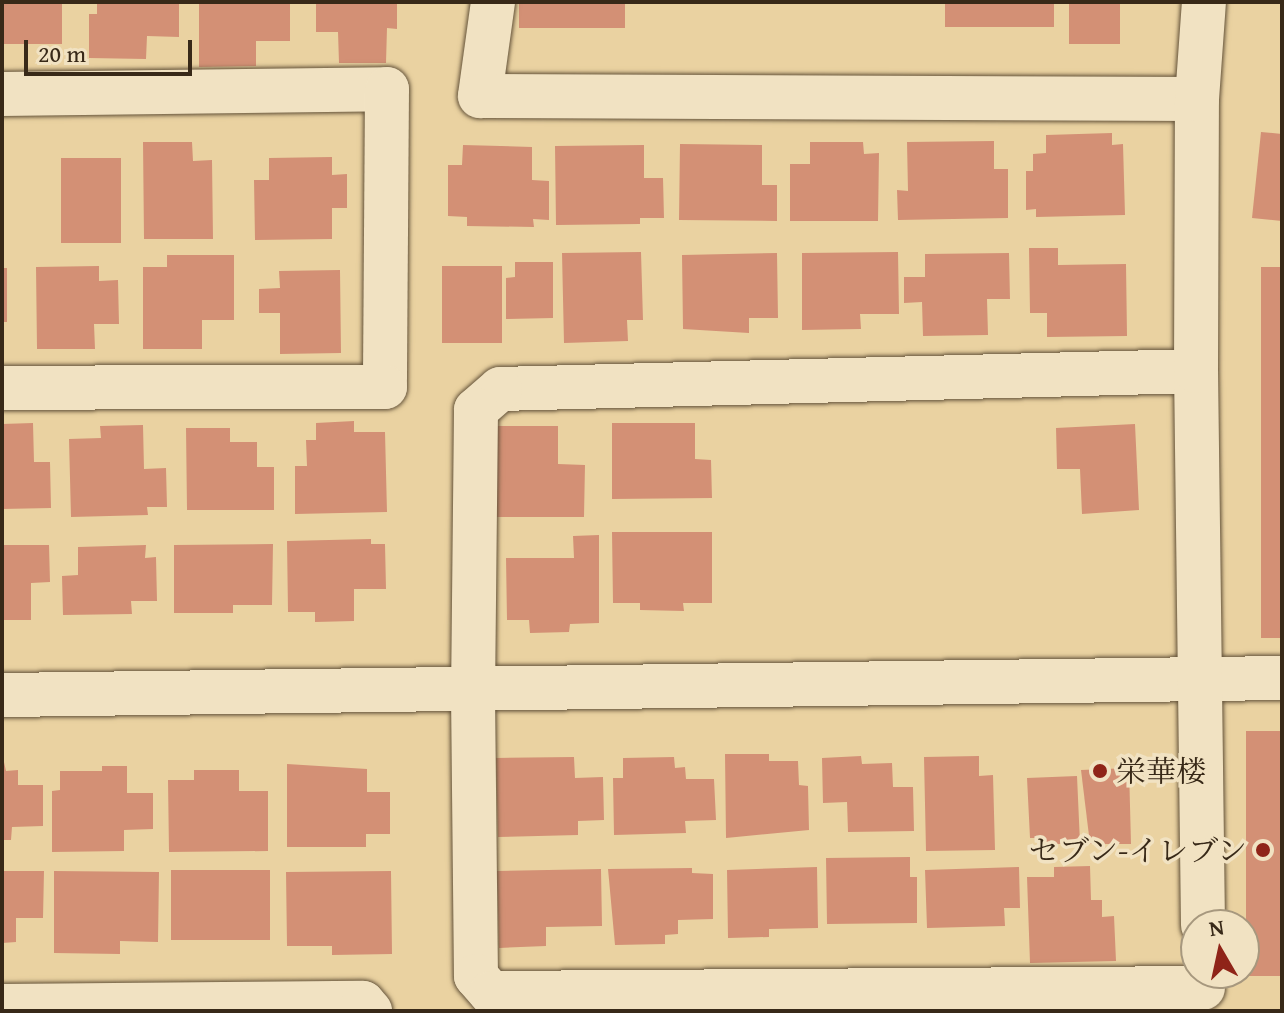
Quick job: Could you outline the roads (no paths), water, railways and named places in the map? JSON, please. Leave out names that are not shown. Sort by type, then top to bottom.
[{"type":"street","points":[[493,2],[480,96],[1197,99]]},
{"type":"street","points":[[1203,909],[1204,678],[1196,371],[1197,99],[1204,2]]},
{"type":"street","points":[[2,94],[387,89],[385,387],[2,388]]},
{"type":"street","points":[[1196,371],[500,389],[476,410],[473,693],[476,976],[491,993],[1203,991]]},
{"type":"street","points":[[2,695],[473,693],[1282,678]]},
{"type":"street","points":[[2,1006],[363,1003],[370,1011]]},
{"type":"place","name":"栄華楼","points":[[1100,771]]},
{"type":"place","name":"セブン-イレブン","points":[[1263,850]]}]
